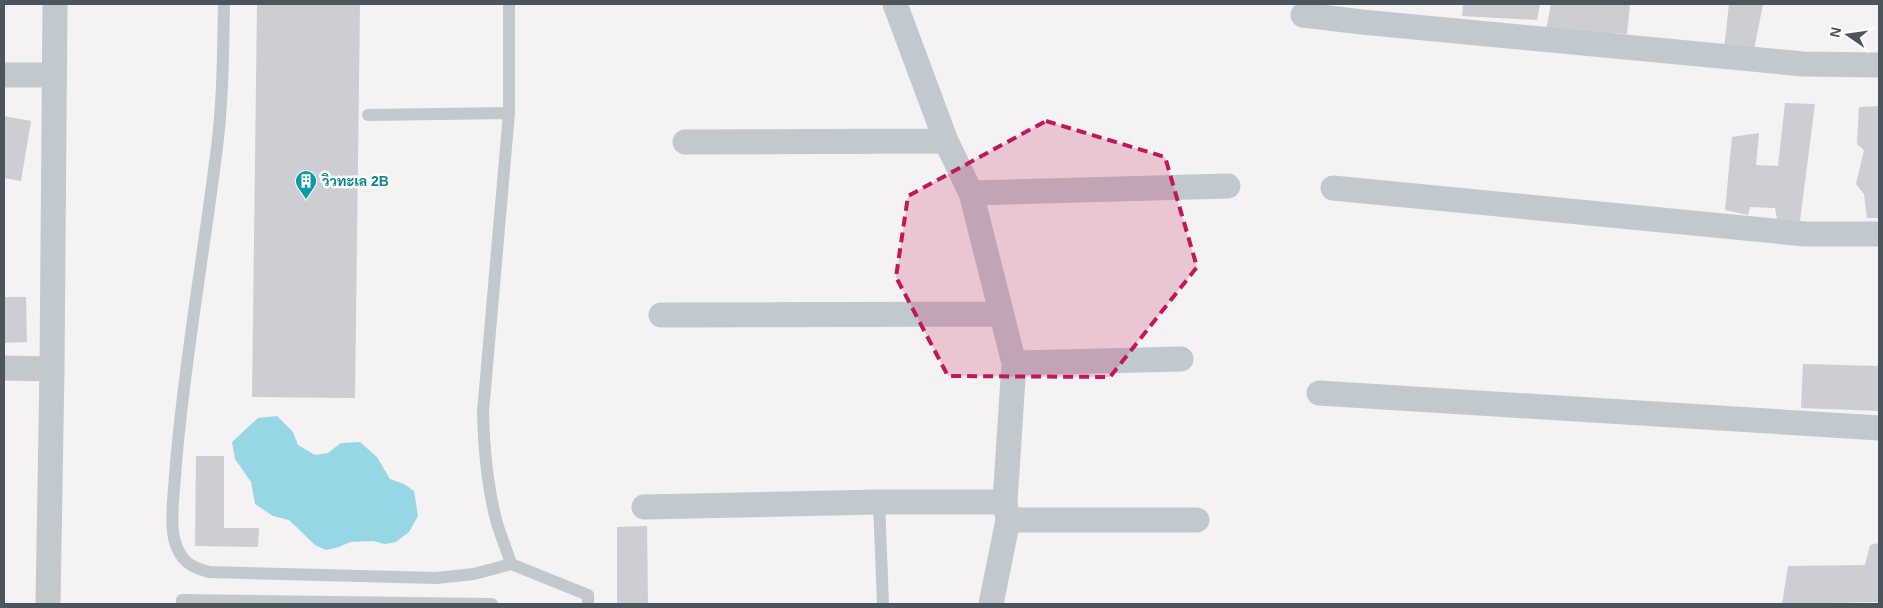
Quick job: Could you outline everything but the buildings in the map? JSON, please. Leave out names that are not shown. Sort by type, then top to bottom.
[{"type":"street","points":[[48,604],[55,4]]},
{"type":"street","points":[[895,4],[946,141],[971,193],[1014,363],[1007,511],[991,604]]},
{"type":"street","points":[[1303,15],[1362,13],[1802,64],[1879,65]]},
{"type":"street","points":[[4,75],[54,75]]},
{"type":"street","points":[[685,142],[946,141]]},
{"type":"street","points":[[971,193],[1228,186]]},
{"type":"street","points":[[1333,188],[1805,234],[1879,234]]},
{"type":"street","points":[[661,315],[1002,314]]},
{"type":"street","points":[[1014,363],[1181,358]]},
{"type":"street","points":[[4,368],[52,368]]},
{"type":"street","points":[[1319,394],[1879,428]]},
{"type":"street","points":[[644,508],[879,502],[1007,511],[1196,520]]},
{"type":"lane","points":[[224,4],[221,106],[181,403],[172,524],[174,541],[186,563],[209,572],[436,578],[474,574],[511,564],[588,595],[588,604]]},
{"type":"lane","points":[[509,4],[509,113],[483,412],[484,448],[489,488],[497,524],[511,564]]},
{"type":"lane","points":[[368,115],[509,113]]},
{"type":"lane","points":[[879,502],[883,604]]},
{"type":"lane","points":[[182,604],[182,600],[492,604]]},
{"type":"highlighted area","points":[[1046,121],[1165,157],[1197,267],[1110,377],[948,376],[896,277],[908,196]]},
{"type":"water","points":[[277,416],[293,432],[298,445],[315,455],[328,453],[341,443],[360,442],[377,457],[390,479],[404,484],[414,491],[418,516],[409,532],[396,542],[385,544],[373,541],[350,542],[326,550],[315,545],[289,520],[273,516],[255,504],[251,482],[235,459],[232,442],[258,418]]},
{"type":"place","name":"วิวทะเล 2B","points":[[306,200]]}]
